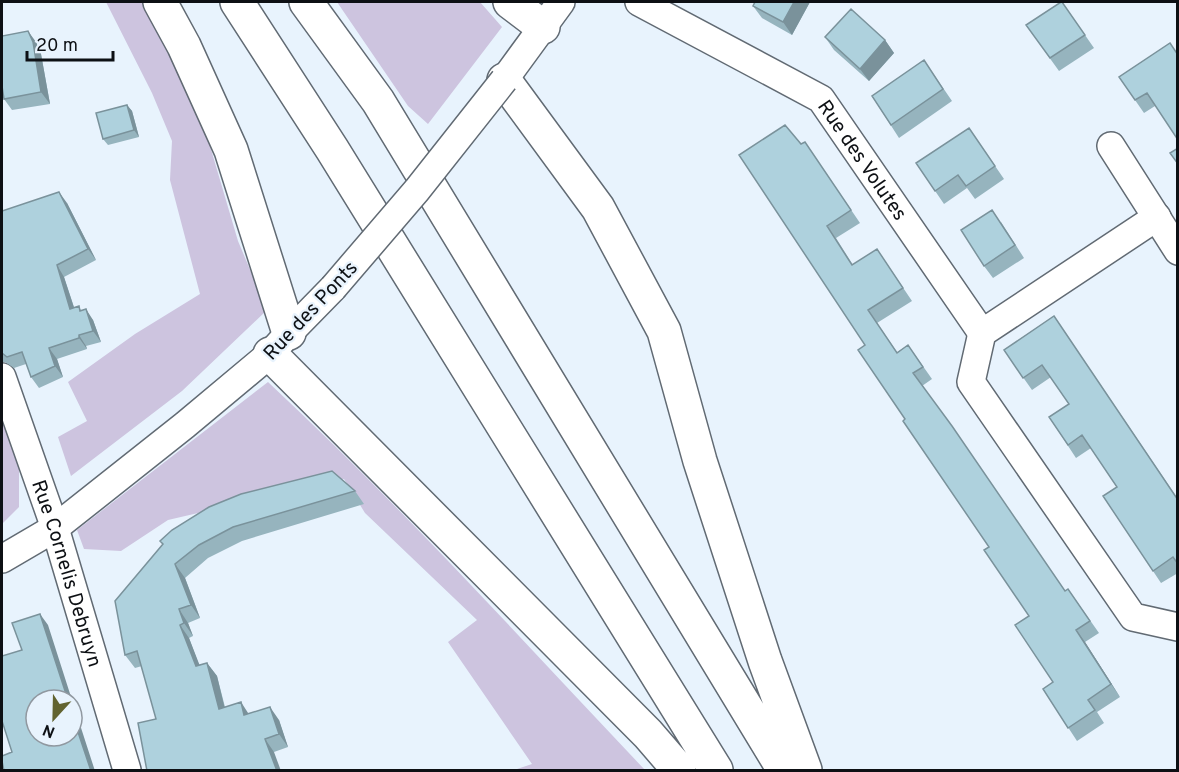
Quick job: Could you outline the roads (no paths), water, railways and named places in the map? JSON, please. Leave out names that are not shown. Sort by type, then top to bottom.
[{"type":"highway","points":[[160,2],[184,46],[231,150],[279,344],[640,726],[679,771]]},
{"type":"highway","points":[[237,2],[332,149],[716,771]]},
{"type":"highway","points":[[306,2],[378,101],[784,771]]},
{"type":"highway","points":[[510,2],[552,14]]},
{"type":"highway","points":[[504,80],[598,208],[664,331],[700,461],[765,660],[805,771]]},
{"type":"street","name":"Rue des Volutes","points":[[639,2],[821,99],[982,333]]},
{"type":"street","name":"Rue des Ponts","points":[[2,559],[55,528],[279,344],[333,288],[417,190],[504,80],[552,14]]},
{"type":"street","points":[[1111,146],[1178,251]]},
{"type":"street","points":[[1157,217],[982,333],[971,382],[1133,617],[1178,627]]},
{"type":"street","name":"Rue Cornelis Debruyn","points":[[2,377],[55,528],[127,771]]}]
